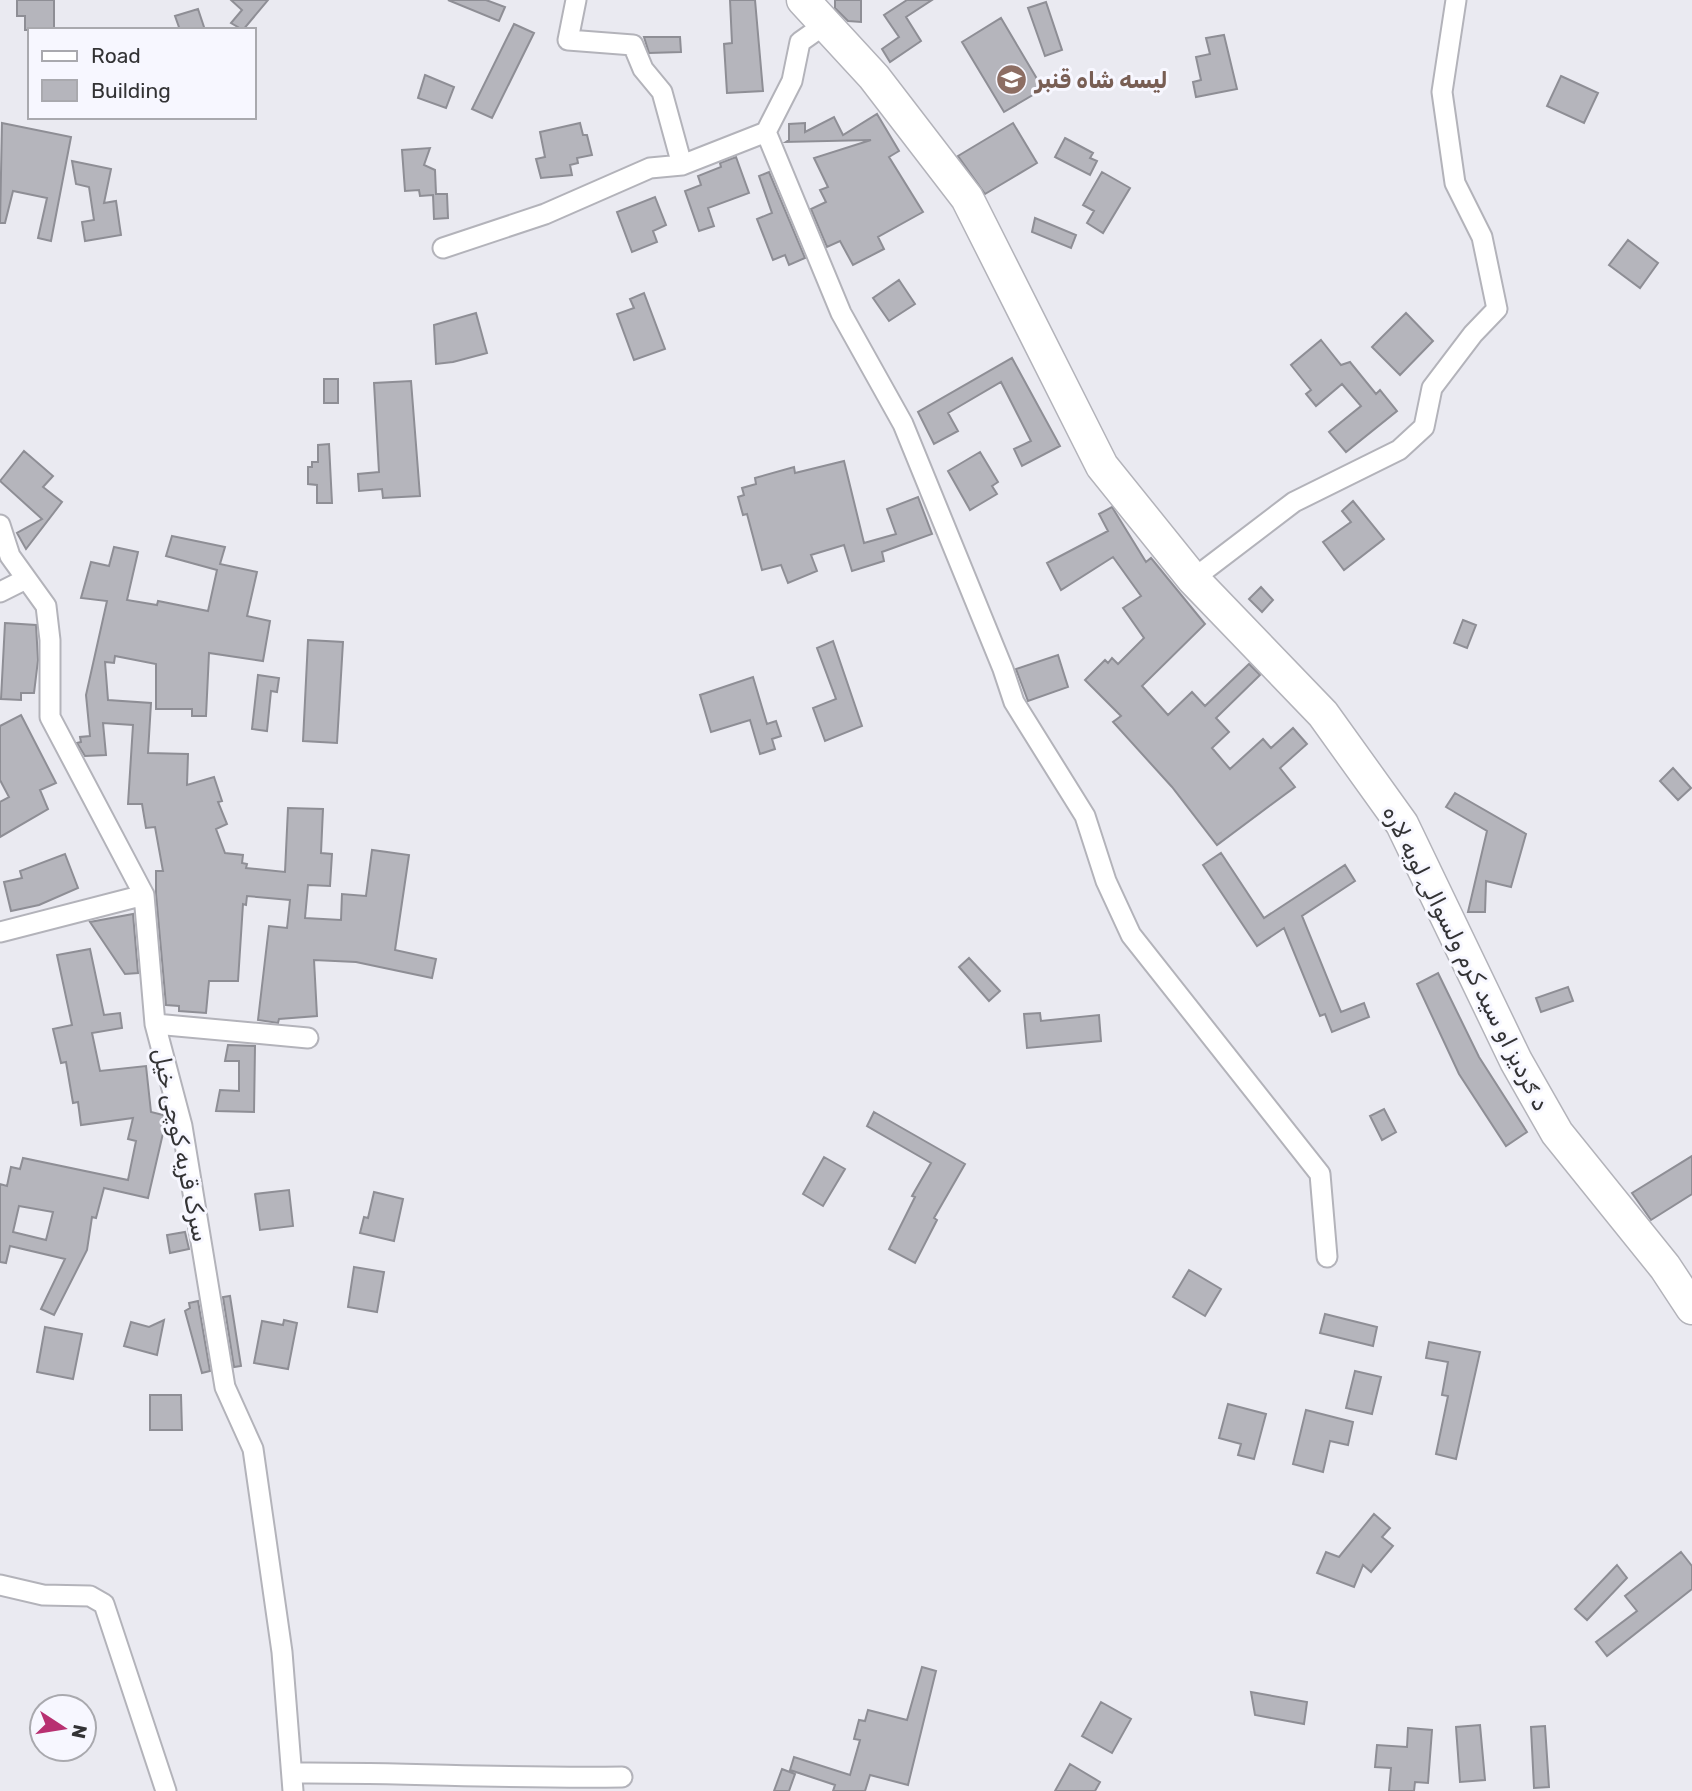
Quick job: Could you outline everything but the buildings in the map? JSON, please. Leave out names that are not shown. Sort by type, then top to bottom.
[{"type":"highway","name":"د ګردیز او سید کرم ولسوالۍ لویه لاره","points":[[803,0],[874,77],[967,198],[1102,466],[1192,579],[1323,714],[1402,824],[1516,1061],[1557,1133],[1665,1267],[1692,1308]]},
{"type":"street","points":[[576,0],[569,40],[633,45],[643,69],[662,92],[682,165]]},
{"type":"street","points":[[1192,579],[1294,502],[1377,462],[1424,427],[1432,388],[1472,334],[1497,309],[1482,237],[1455,183],[1442,92],[1456,0]]},
{"type":"street","points":[[443,248],[545,214],[650,168],[682,165],[766,132],[792,80],[800,42],[824,25]]},
{"type":"street","points":[[766,132],[841,313],[903,424],[1014,702],[1085,816],[1106,881],[1131,935],[1320,1174],[1327,1257]]},
{"type":"street","name":"سرک قریه کوچی خیل","points":[[0,526],[10,556],[46,607],[50,640],[50,717],[144,895],[155,1024],[182,1126],[225,1387],[253,1449],[282,1652],[293,1782]]},
{"type":"street","points":[[0,592],[26,579]]},
{"type":"street","points":[[0,932],[144,895]]},
{"type":"street","points":[[155,1024],[308,1038]]},
{"type":"street","points":[[0,1585],[43,1595],[90,1596],[104,1604],[166,1791]]},
{"type":"street","points":[[293,1782],[404,1772],[526,1779],[622,1777]]},
{"type":"place","name":"لیسه شاه قنبر","points":[[1012,80]]}]
